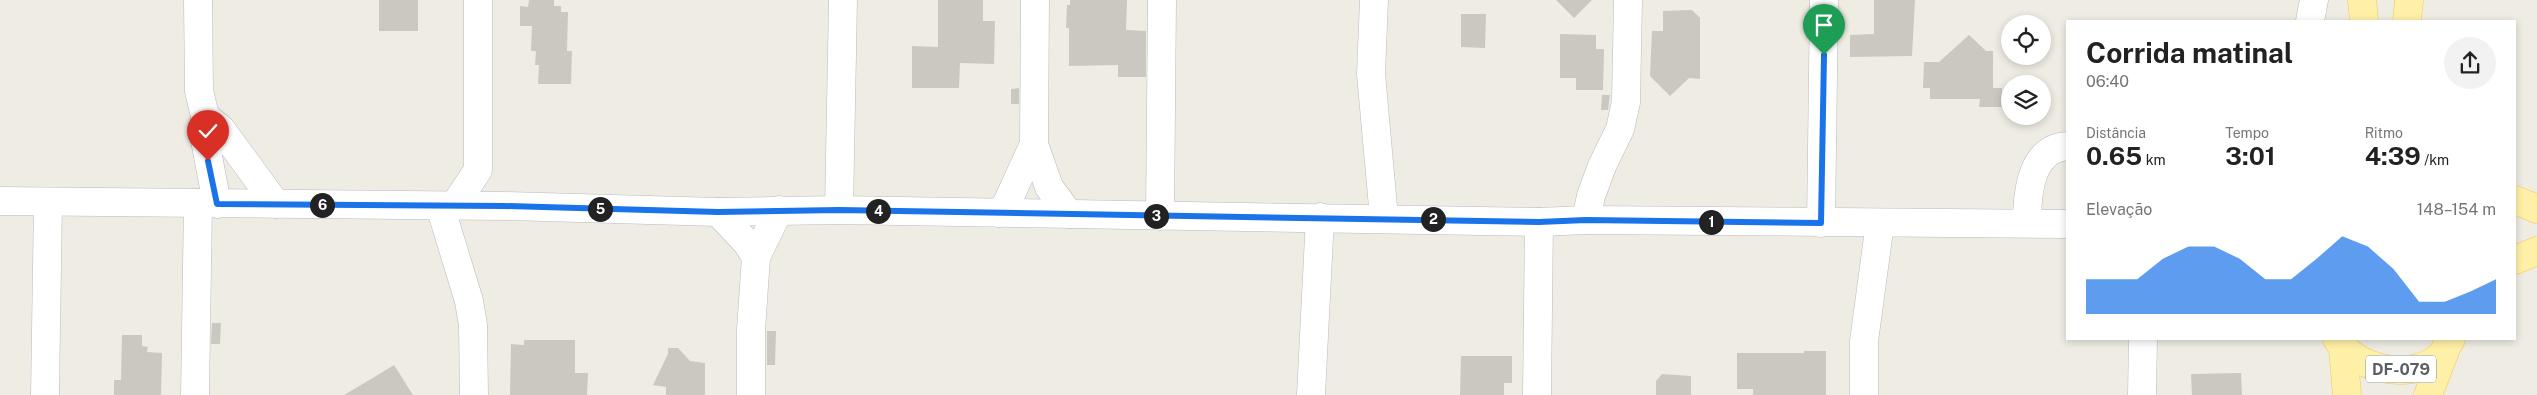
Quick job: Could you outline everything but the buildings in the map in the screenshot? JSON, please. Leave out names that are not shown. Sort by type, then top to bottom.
[{"type":"main road","points":[[2345,20],[2347,0]]},
{"type":"main road","points":[[2362,0],[2364,20]]},
{"type":"main road","points":[[2408,20],[2409,0]]},
{"type":"main road","points":[[2424,0],[2426,20]]},
{"type":"main road","points":[[2516,200],[2537,209]]},
{"type":"main road","points":[[2516,260],[2537,251]]},
{"type":"main road","name":"DF-079","points":[[2340,344],[2361,362],[2388,369],[2413,368],[2436,360],[2448,345]]},
{"type":"main road","name":"DF-079","points":[[2340,344],[2347,395]]},
{"type":"main road","name":"DF-079","points":[[2428,395],[2448,345]]},
{"type":"street","points":[[195,395],[208,204],[205,116],[199,91],[198,0]]},
{"type":"street","points":[[478,0],[478,170],[504,206]]},
{"type":"street","points":[[839,210],[843,0]]},
{"type":"street","points":[[1035,0],[1034,144],[1049,187],[1069,214]]},
{"type":"street","points":[[1160,216],[1162,0]]},
{"type":"street","points":[[1374,0],[1371,74],[1384,218]]},
{"type":"street","points":[[1586,220],[1591,196],[1602,166],[1620,129],[1626,102],[1628,0]]},
{"type":"street","points":[[1821,223],[1824,0]]},
{"type":"street","points":[[2310,20],[2314,0]]},
{"type":"street","points":[[205,116],[221,129],[276,204]]},
{"type":"street","points":[[1000,213],[1011,196],[1034,144]]},
{"type":"street","points":[[2026,222],[2027,202],[2034,171],[2048,152],[2066,147]]},
{"type":"street","points":[[447,206],[478,170]]},
{"type":"street","points":[[0,201],[504,206],[718,212],[839,210],[1539,222],[1586,220],[1821,223],[2026,222],[2066,224]]},
{"type":"street","points":[[45,395],[48,202]]},
{"type":"street","points":[[447,206],[470,302],[473,325],[474,395]]},
{"type":"street","points":[[751,395],[751,330],[756,257],[779,210]]},
{"type":"street","points":[[718,212],[747,243],[756,257]]},
{"type":"street","points":[[1311,395],[1320,217]]},
{"type":"street","points":[[1537,395],[1539,222]]},
{"type":"street","points":[[1864,395],[1864,342],[1880,223]]},
{"type":"street","points":[[2142,395],[2143,340]]},
{"type":"route","points":[[208,161],[217,204],[504,206],[718,212],[839,210],[1539,222],[1586,220],[1821,223],[1824,55]]}]
